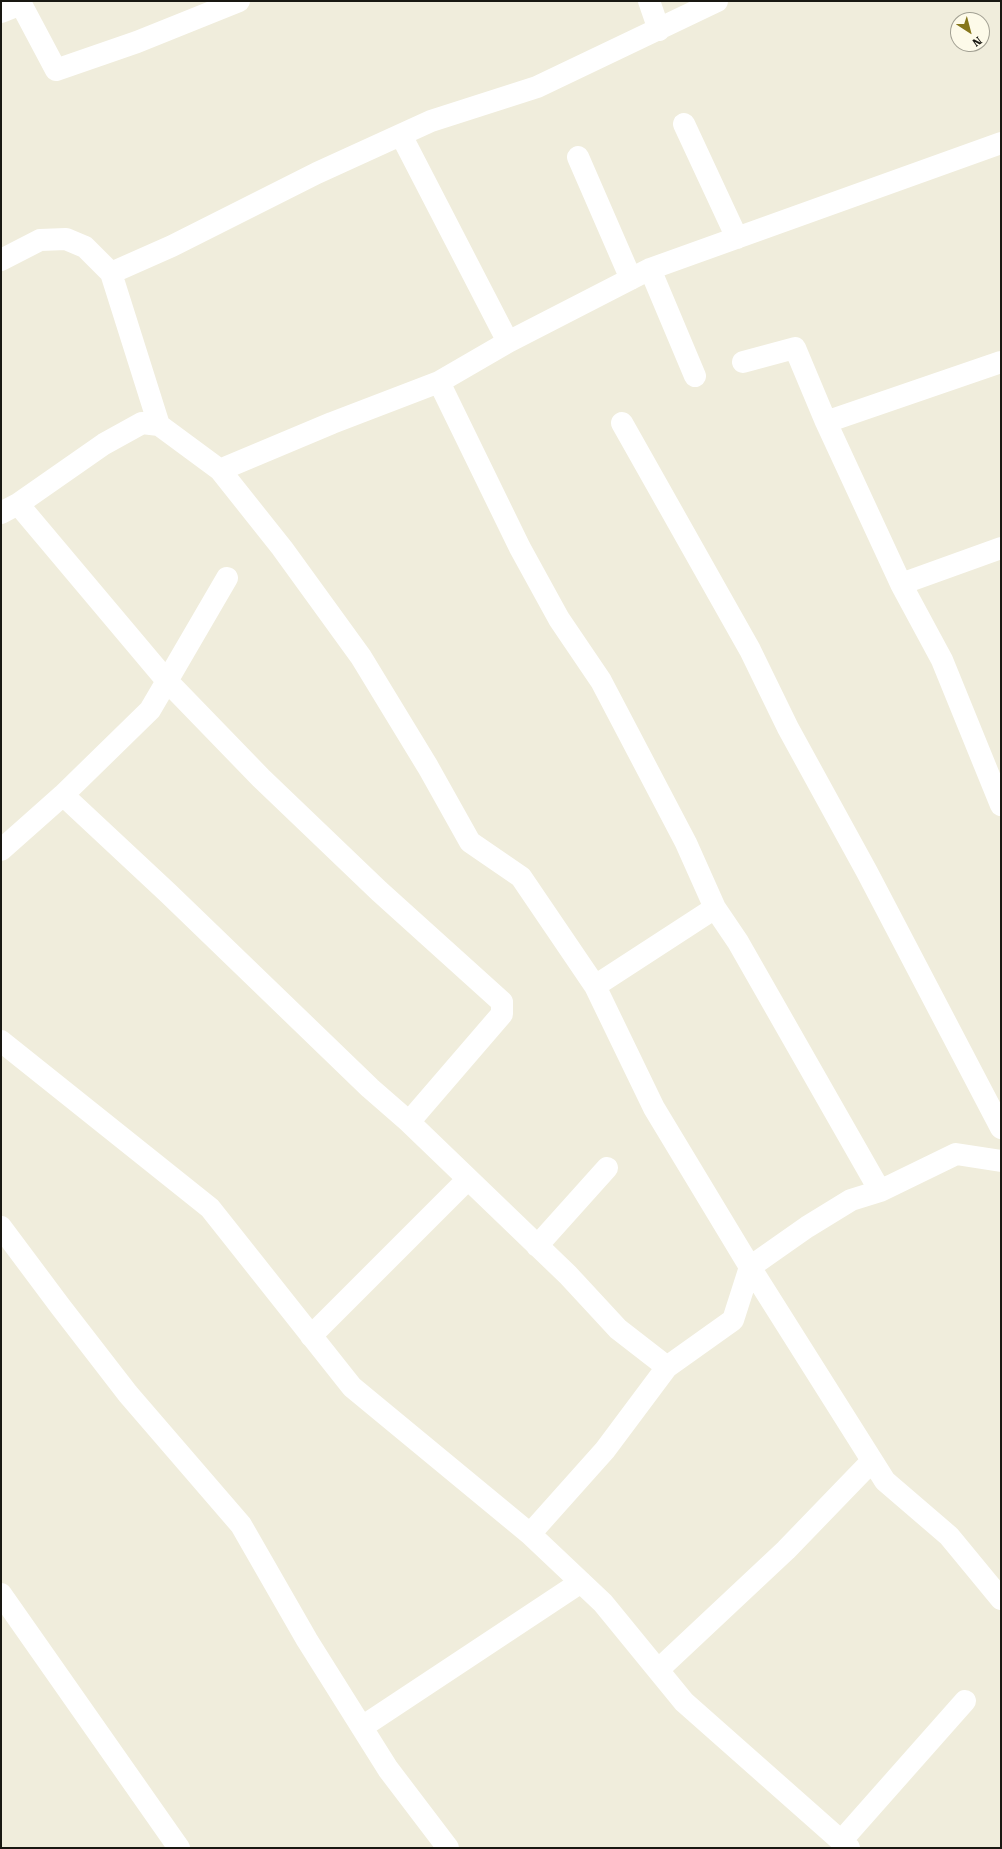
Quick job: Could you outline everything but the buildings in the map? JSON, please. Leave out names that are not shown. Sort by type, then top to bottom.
[{"type":"street","points":[[1,12],[22,2],[56,70],[137,42],[239,1]]},
{"type":"street","points":[[649,1],[659,30]]},
{"type":"street","points":[[111,273],[172,246],[317,173],[431,121],[537,87],[659,30],[716,1]]},
{"type":"street","points":[[684,124],[737,238]]},
{"type":"street","points":[[401,135],[508,342]]},
{"type":"street","points":[[220,470],[332,423],[439,382],[508,342],[650,269],[1001,144]]},
{"type":"street","points":[[578,157],[631,279]]},
{"type":"street","points":[[1,260],[40,240],[66,239],[84,247],[111,273],[159,425]]},
{"type":"street","points":[[650,269],[695,376]]},
{"type":"street","points":[[743,362],[795,348],[826,422],[901,584],[942,660],[1001,805]]},
{"type":"street","points":[[826,422],[1001,362]]},
{"type":"street","points":[[439,382],[520,548],[559,619],[600,681],[618,714],[686,843],[715,908],[738,942],[880,1191]]},
{"type":"street","points":[[409,1122],[502,1014],[502,1002],[379,891],[266,784],[166,681],[9,508],[104,444],[142,423],[159,425],[220,470],[282,548],[361,657],[428,767],[470,842],[521,877],[594,986],[654,1108],[750,1267],[885,1481],[949,1536],[1001,1599]]},
{"type":"street","points":[[622,423],[750,650],[788,728],[867,872],[1001,1128]]},
{"type":"street","points":[[901,584],[1001,548]]},
{"type":"street","points":[[1,850],[63,795],[150,710],[228,578]]},
{"type":"street","points":[[63,795],[168,893],[370,1088],[409,1122],[568,1276],[618,1330],[667,1367]]},
{"type":"street","points":[[594,986],[715,908]]},
{"type":"street","points":[[1,1041],[210,1208],[352,1387],[530,1534],[582,1582],[603,1603],[684,1702],[846,1844],[966,1701]]},
{"type":"street","points":[[530,1534],[605,1450],[667,1367],[733,1320],[750,1267],[807,1227],[851,1200],[880,1191],[956,1154],[1001,1161]]},
{"type":"street","points":[[537,1246],[607,1168]]},
{"type":"street","points":[[311,1336],[468,1179]]},
{"type":"street","points":[[1,1226],[128,1394],[241,1526],[307,1640],[388,1770],[448,1848]]},
{"type":"street","points":[[658,1670],[786,1550],[872,1461]]},
{"type":"street","points":[[362,1727],[582,1582]]},
{"type":"street","points":[[1,1594],[170,1845]]}]
